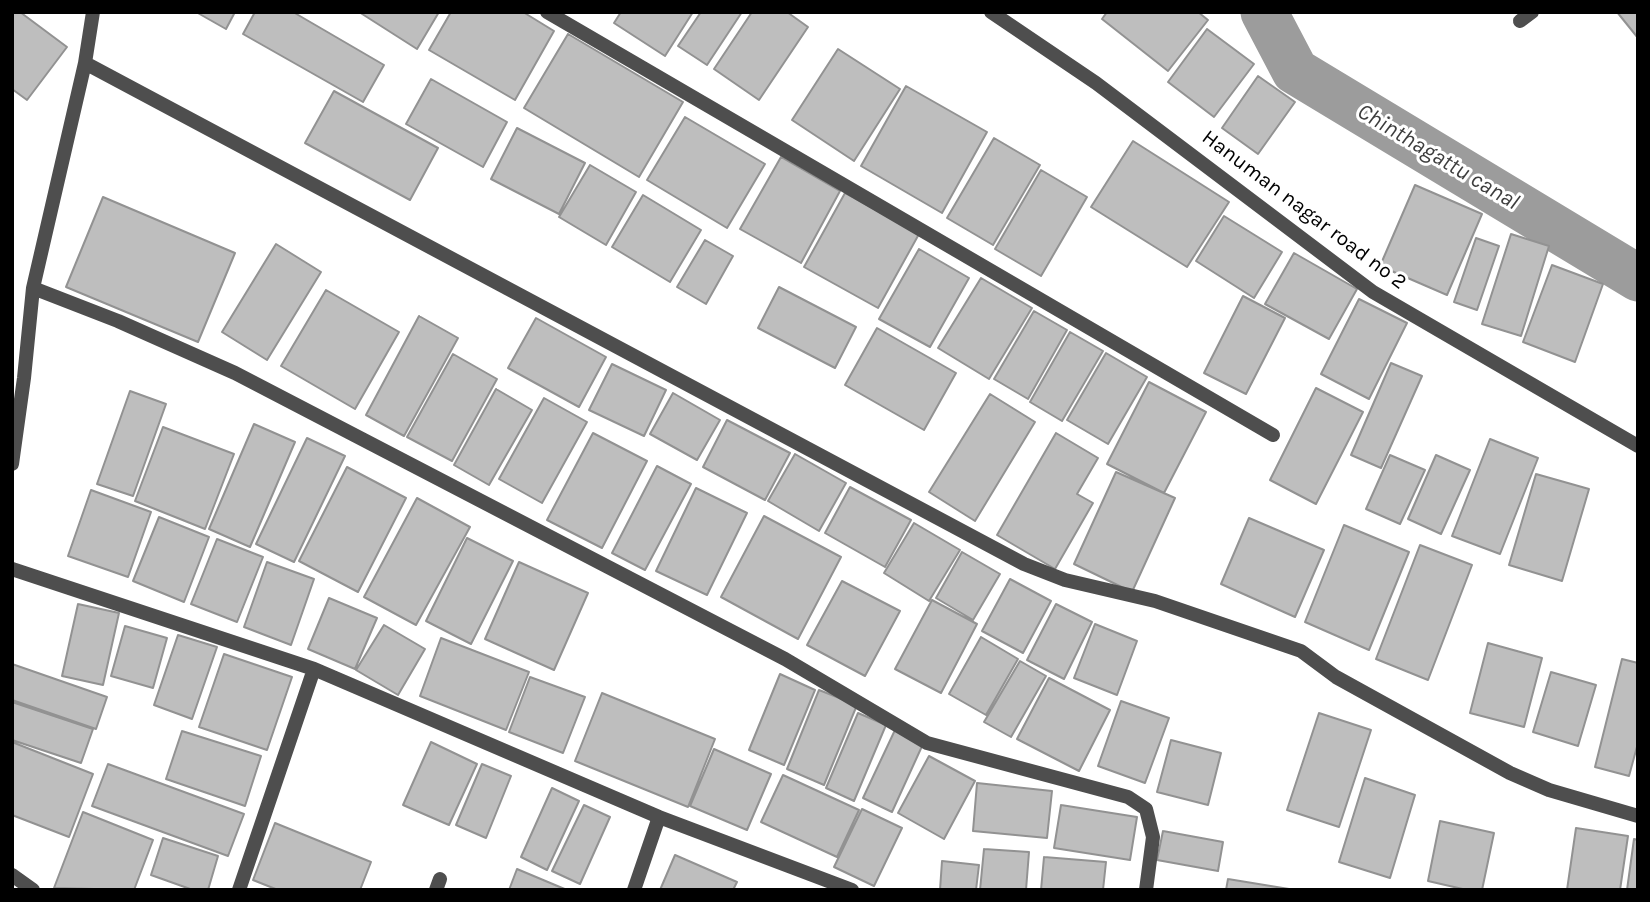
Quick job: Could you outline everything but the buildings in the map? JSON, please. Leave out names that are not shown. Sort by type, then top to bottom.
[{"type":"street","points":[[12,464],[18,376],[33,288],[85,64],[93,12]]},
{"type":"street","points":[[547,12],[1273,435]]},
{"type":"street","name":"Hanuman nagar road no 2","points":[[992,12],[1096,83],[1373,292],[1638,446]]},
{"type":"street","points":[[85,64],[1024,564],[1065,580],[1155,601],[1301,651],[1336,677],[1510,773],[1549,790],[1638,816]]},
{"type":"street","points":[[33,288],[118,321],[234,373],[785,659],[927,743],[1128,797],[1146,809],[1153,837],[1146,890]]},
{"type":"street","points":[[12,569],[314,669],[659,817],[852,890]]},
{"type":"street","points":[[239,890],[314,669]]},
{"type":"street","points":[[634,890],[659,817]]},
{"type":"street","points":[[12,875],[33,890]]},
{"type":"waterway","name":"Chinthagattu canal","points":[[1264,12],[1295,71],[1638,278]]}]
